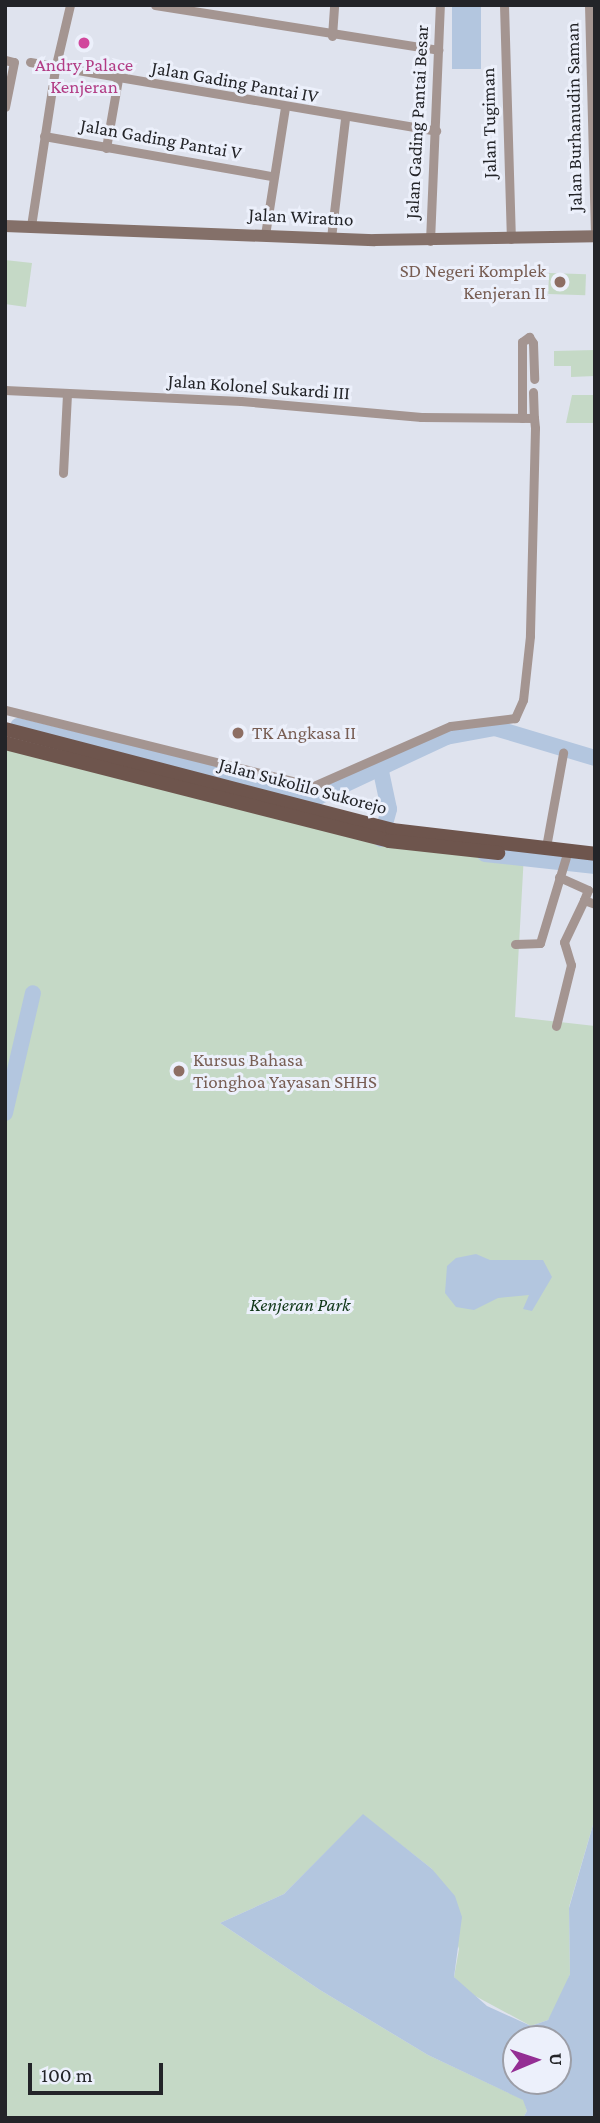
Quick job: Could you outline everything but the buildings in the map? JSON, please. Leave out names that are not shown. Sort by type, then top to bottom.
[{"type":"main road","name":"Jalan Wiratno","points":[[5,226],[430,241],[595,236]]},
{"type":"main road","name":"Jalan Sukolilo Sukorejo","points":[[7,736],[390,835],[565,861],[590,858]]},
{"type":"main road","name":"Jalan Sukolilo Sukorejo","points":[[390,835],[546,847],[590,858]]},
{"type":"street","points":[[32,226],[55,69],[70,5]]},
{"type":"street","points":[[157,5],[332,36],[438,50]]},
{"type":"street","points":[[332,36],[334,5]]},
{"type":"street","name":"Jalan Gading Pantai Besar","points":[[430,241],[440,5]]},
{"type":"street","name":"Jalan Tugiman","points":[[504,5],[511,239]]},
{"type":"street","name":"Jalan Burhanudin Saman","points":[[590,5],[595,229]]},
{"type":"street","points":[[5,60],[14,62],[5,107]]},
{"type":"street","name":"Jalan Gading Pantai IV","points":[[30,62],[55,69],[436,131]]},
{"type":"street","points":[[106,148],[118,79]]},
{"type":"street","points":[[265,235],[272,176],[285,107]]},
{"type":"street","points":[[331,238],[345,118]]},
{"type":"street","name":"Jalan Gading Pantai V","points":[[44,136],[272,176]]},
{"type":"street","points":[[522,418],[522,342],[529,337],[533,343],[534,379]]},
{"type":"street","name":"Jalan Kolonel Sukardi III","points":[[5,390],[241,401],[421,417],[534,418]]},
{"type":"street","points":[[5,710],[313,786],[326,784],[450,726],[518,715],[530,636],[534,392]]},
{"type":"street","points":[[64,473],[67,393]]},
{"type":"street","points":[[546,847],[563,753]]},
{"type":"street","points":[[515,944],[540,943],[565,861]]},
{"type":"street","points":[[556,1026],[571,965],[564,942],[587,890],[559,877]]},
{"type":"street","points":[[584,900],[595,904]]},
{"type":"green space","points":[[5,260],[32,263],[26,307],[5,304]]},
{"type":"green space","points":[[549,273],[586,274],[585,295],[548,294]]},
{"type":"green space","points":[[595,350],[595,376],[571,377],[571,366],[554,366],[554,351]]},
{"type":"green space","points":[[572,395],[594,395],[594,423],[566,423]]},
{"type":"green space","name":"Kenjeran Park","points":[[5,737],[440,848],[524,854],[515,1017],[595,1026],[595,1818],[569,1907],[570,1974],[560,2000],[548,2020],[534,2025],[529,2025],[466,1991],[454,1977],[459,1949],[432,1869],[363,1815],[284,1894],[220,1923],[320,1990],[428,2055],[502,2090],[502,2095],[513,2095],[524,2100],[527,2111],[523,2118],[5,2118]]},
{"type":"water","points":[[452,5],[481,5],[481,69],[452,69]]},
{"type":"water","points":[[476,1254],[490,1260],[543,1260],[552,1277],[532,1311],[523,1309],[529,1295],[498,1298],[474,1310],[456,1307],[445,1293],[447,1266],[456,1258]]},
{"type":"water","points":[[363,1814],[432,1869],[455,1896],[462,1917],[454,1977],[487,2006],[529,2025],[502,2025],[502,2090],[428,2055],[320,1990],[220,1923],[284,1894]]},
{"type":"water","points":[[595,1818],[595,2118],[523,2118],[527,2111],[523,2100],[512,2095],[572,2095],[572,2025],[534,2025],[548,2020],[570,1974],[569,1908]]},
{"type":"waterway","points":[[18,726],[316,798],[446,737],[495,728],[595,758]]},
{"type":"waterway","points":[[381,770],[389,809],[381,839]]},
{"type":"waterway","points":[[485,854],[595,866]]},
{"type":"waterway","points":[[5,1113],[33,993]]},
{"type":"place","name":"Andry Palace Kenjeran","points":[[84,43]]},
{"type":"place","name":"SD Negeri Komplek Kenjeran II","points":[[560,282]]},
{"type":"place","name":"TK Angkasa II","points":[[238,733]]},
{"type":"place","name":"Kursus Bahasa Tionghoa Yayasan SHHS","points":[[179,1071]]}]
